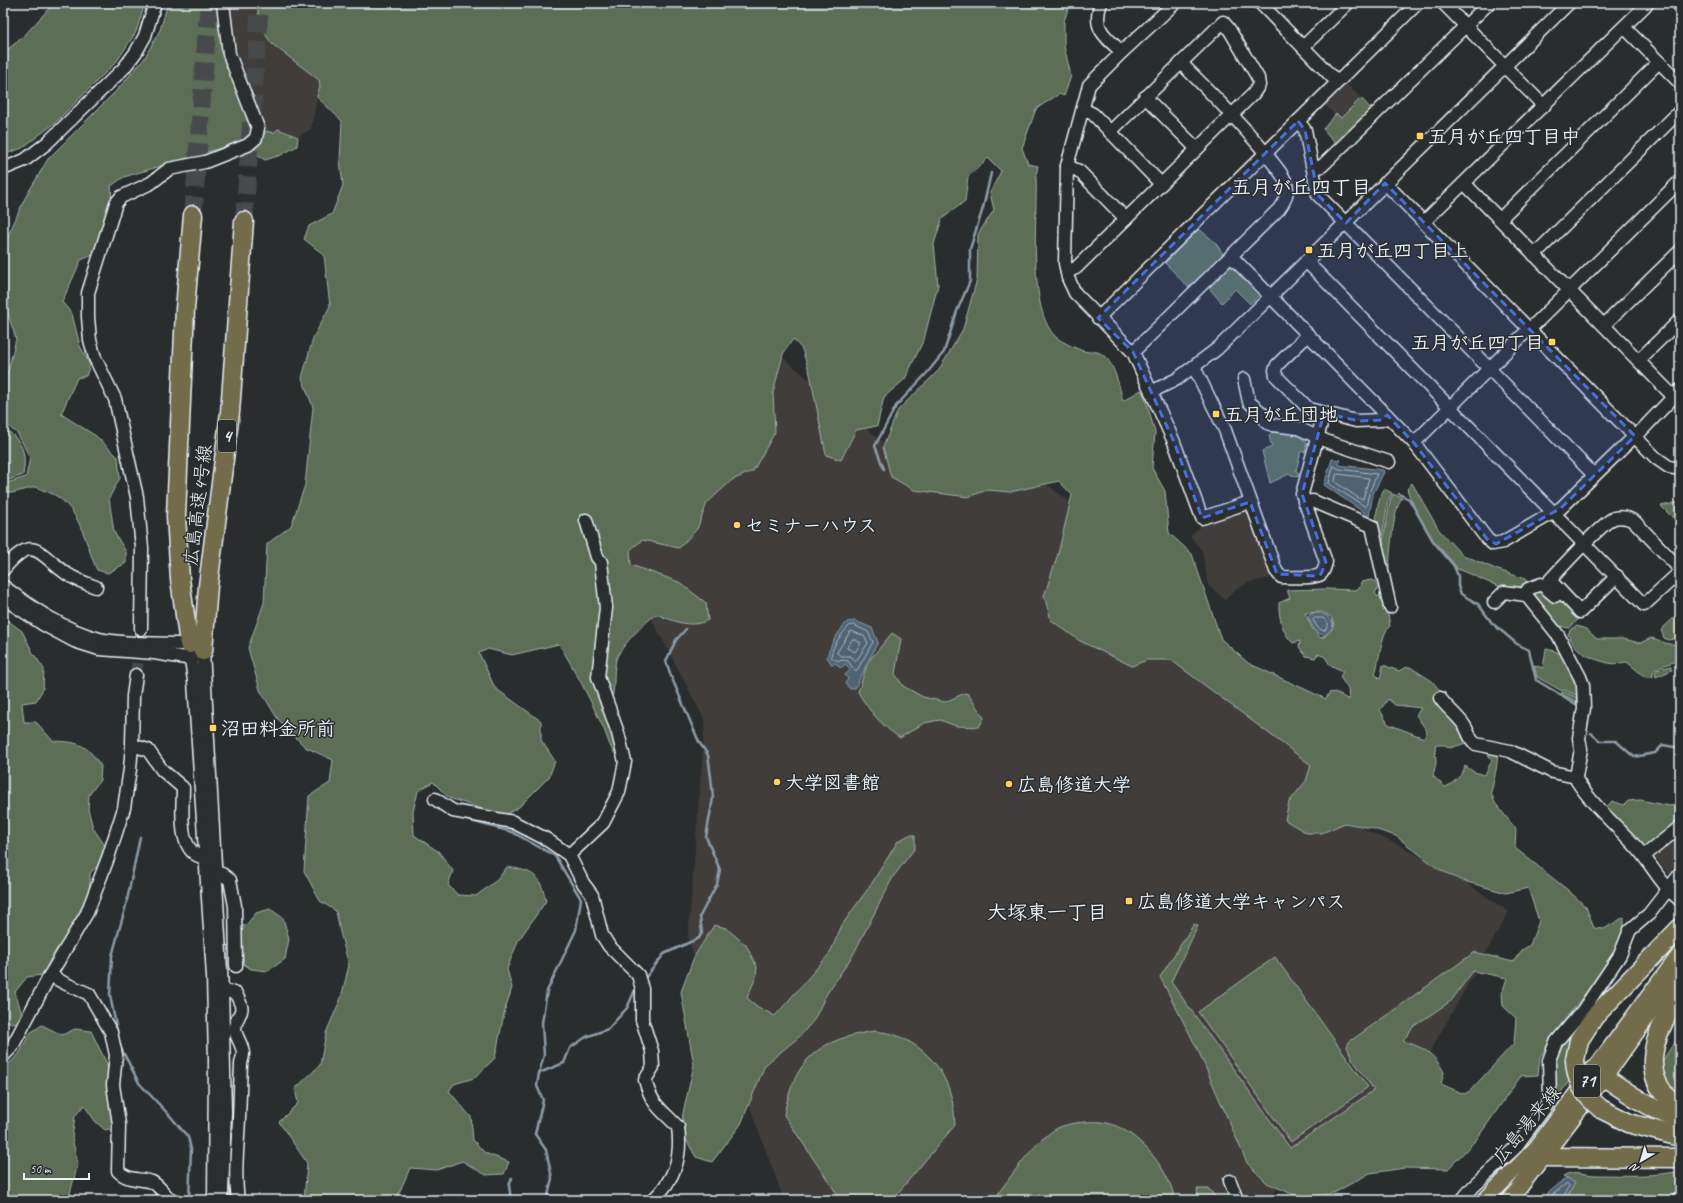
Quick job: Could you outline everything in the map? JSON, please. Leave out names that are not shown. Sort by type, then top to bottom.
[{"type":"highway","name":"広島高速4号線","points":[[193,215],[185,308],[176,516],[178,558],[194,651]]},
{"type":"highway","name":"広島高速4号線","points":[[194,651],[208,586],[230,412],[244,221]]},
{"type":"highway","points":[[1680,928],[1594,1017],[1579,1040],[1575,1060],[1577,1075],[1582,1089],[1601,1109],[1629,1122],[1680,1137]]},
{"type":"highway","points":[[1680,992],[1656,1038],[1652,1062],[1656,1080],[1660,1088],[1670,1100],[1680,1107]]},
{"type":"highway","points":[[1599,1073],[1646,1104],[1680,1120]]},
{"type":"highway","points":[[1544,1157],[1680,1158]]},
{"type":"main road","name":"広島湯来線","points":[[1510,1200],[1544,1157],[1680,954]]},
{"type":"main road","name":"広島湯来線","points":[[1485,1200],[1536,1148],[1599,1073],[1680,972]]},
{"type":"street","points":[[3,169],[25,160],[47,144],[124,68],[136,52],[145,36],[155,3]]},
{"type":"street","points":[[141,629],[142,548],[137,497],[115,399],[95,358],[90,340],[88,293],[116,203],[121,197],[151,184],[169,169],[205,162],[248,145],[256,138],[258,128],[229,54],[223,3]]},
{"type":"street","points":[[1101,3],[1098,16],[1099,28],[1105,37],[1122,52]]},
{"type":"street","points":[[1175,3],[1089,85],[1067,166],[1066,272],[1074,293],[1133,352],[1174,442],[1202,518],[1250,502]]},
{"type":"street","points":[[1303,47],[1348,3]]},
{"type":"street","points":[[1098,318],[1418,3]]},
{"type":"street","points":[[1443,3],[1500,61]]},
{"type":"street","points":[[1313,169],[1322,166],[1489,3]]},
{"type":"street","points":[[1151,392],[1194,367],[1217,348],[1569,3]]},
{"type":"street","points":[[1428,218],[1648,3]]},
{"type":"street","points":[[1677,3],[1680,6]]},
{"type":"street","points":[[1268,6],[1303,47],[1337,82]]},
{"type":"street","points":[[1066,272],[1076,268],[1255,92],[1259,80],[1252,66],[1223,22],[1110,132]]},
{"type":"street","points":[[1624,27],[1680,83]]},
{"type":"street","points":[[1500,219],[1659,62]]},
{"type":"street","points":[[1133,352],[1279,209],[1285,200],[1287,191],[1286,183],[1265,154],[1232,114],[1181,63]]},
{"type":"street","points":[[1509,71],[1544,106]]},
{"type":"street","points":[[1146,98],[1197,149]]},
{"type":"street","points":[[1083,109],[1093,114],[1161,184]]},
{"type":"street","points":[[1534,255],[1680,111]]},
{"type":"street","points":[[1298,121],[1305,130],[1318,195],[1594,475]]},
{"type":"street","points":[[1067,166],[1079,171],[1126,219]]},
{"type":"street","points":[[1414,442],[1680,181]]},
{"type":"street","points":[[1386,183],[1527,332],[1637,434],[1664,465],[1671,468],[1680,469]]},
{"type":"street","points":[[1231,256],[1414,442],[1487,539],[1494,544],[1503,542],[1561,508],[1677,393],[1639,360],[1464,183]]},
{"type":"street","points":[[1604,325],[1680,251]]},
{"type":"street","points":[[1306,261],[1646,605],[1680,572]]},
{"type":"street","points":[[1639,360],[1680,320]]},
{"type":"street","points":[[1308,335],[1277,365],[1275,374],[1307,408],[1359,421],[1382,420],[1387,415]]},
{"type":"street","points":[[1194,367],[1225,430],[1276,571],[1281,577],[1316,576],[1321,574],[1325,568],[1326,562],[1302,494],[1324,412]]},
{"type":"street","points":[[1244,379],[1249,402],[1262,413],[1267,423],[1272,426],[1298,428],[1317,437],[1389,462]]},
{"type":"street","points":[[1304,502],[1313,501],[1372,526],[1390,607]]},
{"type":"street","points":[[1617,576],[1580,612],[1550,580],[1610,520],[1620,517],[1628,518],[1638,525],[1680,569]]},
{"type":"street","points":[[569,855],[603,823],[619,792],[625,762],[618,733],[598,677],[606,608],[601,562],[597,557],[586,520]]},
{"type":"street","points":[[3,570],[14,557],[26,549],[37,550],[44,554],[66,573],[79,581],[96,587]]},
{"type":"street","points":[[1526,595],[1528,589],[1541,584],[1555,596],[1560,591]]},
{"type":"street","points":[[3,586],[48,617],[77,632],[100,639],[194,651]]},
{"type":"street","points":[[1494,602],[1504,592],[1526,595],[1558,635],[1583,685],[1584,708],[1576,777],[1585,792],[1644,856],[1674,895]]},
{"type":"street","points":[[3,598],[44,625],[74,641],[98,649],[154,653],[194,651]]},
{"type":"street","points":[[194,651],[213,976],[215,1053],[214,1200]]},
{"type":"street","points":[[194,651],[217,874],[225,1112],[222,1200]]},
{"type":"street","points":[[3,1056],[8,1043],[87,913],[108,858],[124,808],[132,745],[133,696],[136,675]]},
{"type":"street","points":[[1440,698],[1465,725],[1472,741],[1476,744],[1510,751],[1552,772],[1576,777]]},
{"type":"street","points":[[132,745],[148,750],[162,770],[183,788],[184,837],[189,850],[198,856],[205,858]]},
{"type":"street","points":[[435,800],[453,811],[512,822],[546,839],[569,855],[583,884],[592,895],[602,935],[609,946],[638,975],[642,989],[642,1020],[653,1059],[653,1067],[645,1080],[649,1094],[660,1111],[678,1127],[680,1146],[672,1178],[653,1200]]},
{"type":"street","points":[[1644,856],[1680,827]]},
{"type":"street","points":[[217,874],[222,874],[230,880],[235,906],[236,966]]},
{"type":"street","points":[[1462,1200],[1473,1187],[1515,1148],[1546,1108],[1550,1098],[1548,1060],[1556,1042],[1583,1010],[1620,955],[1630,930],[1674,895],[1680,874]]},
{"type":"street","points":[[50,975],[64,984],[89,994],[111,1032],[116,1055],[114,1085],[119,1124],[118,1171],[126,1178],[152,1182],[158,1186],[171,1200]]},
{"type":"street","points":[[222,989],[236,994],[241,1004],[242,1012],[235,1028],[243,1051],[235,1165],[238,1200]]},
{"type":"street","points":[[1230,1181],[1237,1200]]},
{"type":"highlighted area","points":[[1298,121],[1305,130],[1318,195],[1346,223],[1385,183],[1635,436],[1561,508],[1496,544],[1487,539],[1414,443],[1387,415],[1382,420],[1359,421],[1324,413],[1302,494],[1326,562],[1321,574],[1316,576],[1277,574],[1250,502],[1202,518],[1174,442],[1133,352],[1098,318]]},
{"type":"shaded area","points":[[227,3],[257,3],[260,27],[272,44],[319,80],[320,85],[311,129],[298,137],[278,129],[274,133],[266,131],[232,38]]},
{"type":"shaded area","points":[[1343,81],[1361,98],[1341,118],[1337,114],[1335,115],[1322,102]]},
{"type":"shaded area","name":"広島修道大学","points":[[775,351],[926,478],[1029,471],[1082,511],[1155,642],[1318,760],[1317,808],[1403,847],[1468,884],[1509,912],[1407,1092],[1295,1175],[1264,1200],[784,1200],[688,939],[705,721],[617,552]]},
{"type":"shaded area","points":[[1244,509],[1250,511],[1270,578],[1250,582],[1236,589],[1225,600],[1208,585],[1202,551],[1190,536],[1201,526]]},
{"type":"shaded area","points":[[1680,831],[1680,866],[1668,874],[1652,853]]},
{"type":"green space","points":[[54,3],[145,3],[136,32],[117,61],[55,123],[22,148],[3,155],[3,53],[23,37]]},
{"type":"green space","points":[[168,3],[216,3],[224,58],[243,103],[249,127],[244,141],[124,177],[111,186],[111,204],[100,239],[93,255],[81,260],[62,302],[72,314],[80,346],[90,365],[86,376],[77,378],[61,414],[96,436],[118,457],[120,478],[109,498],[114,532],[126,552],[126,563],[108,573],[97,570],[78,521],[73,512],[58,497],[35,487],[12,493],[3,492],[3,484],[26,477],[30,458],[18,434],[3,422],[3,380],[8,371],[16,339],[3,298],[3,247],[25,198],[48,159],[117,90],[144,59],[160,30]]},
{"type":"green space","points":[[257,3],[1070,3],[1064,21],[1064,46],[1071,76],[1064,96],[1059,94],[1036,109],[1022,148],[1028,164],[1038,166],[1036,175],[1035,236],[1037,285],[1041,307],[1047,325],[1057,338],[1063,342],[1086,352],[1097,352],[1108,360],[1115,373],[1123,401],[1141,390],[1145,397],[1155,432],[1152,468],[1165,491],[1169,533],[1192,554],[1221,639],[1248,663],[1326,699],[1329,693],[1335,692],[1349,700],[1348,689],[1340,677],[1343,671],[1330,665],[1325,657],[1318,654],[1315,658],[1306,656],[1299,647],[1300,641],[1293,643],[1286,635],[1279,613],[1279,603],[1290,598],[1287,590],[1356,590],[1360,587],[1361,582],[1371,580],[1381,583],[1375,593],[1378,597],[1384,591],[1390,626],[1382,641],[1375,674],[1380,679],[1383,665],[1399,671],[1410,667],[1432,681],[1441,692],[1441,704],[1436,706],[1455,718],[1469,742],[1450,748],[1445,745],[1435,745],[1436,763],[1433,776],[1445,787],[1457,779],[1465,766],[1474,772],[1485,775],[1492,760],[1487,753],[1488,751],[1497,754],[1497,767],[1491,792],[1495,803],[1516,829],[1515,848],[1569,891],[1586,907],[1594,928],[1604,929],[1624,917],[1624,932],[1620,948],[1554,1034],[1540,1057],[1538,1075],[1521,1076],[1476,1140],[1448,1169],[1405,1168],[1370,1173],[1336,1192],[1317,1197],[1292,1194],[1267,1183],[1247,1163],[1198,1050],[1160,977],[1194,924],[1198,926],[1171,982],[1290,1148],[1374,1090],[1353,1060],[1347,1047],[1349,1042],[1475,952],[1513,962],[1522,950],[1530,945],[1539,921],[1528,888],[1506,893],[1460,880],[1437,868],[1396,836],[1371,828],[1345,823],[1322,833],[1307,833],[1285,820],[1289,802],[1306,781],[1311,765],[1171,660],[1147,660],[1132,666],[1080,641],[1051,620],[1044,596],[1058,554],[1072,495],[1059,481],[1010,492],[987,490],[968,497],[914,490],[891,477],[883,447],[898,410],[939,370],[963,329],[977,279],[978,234],[994,210],[990,193],[1001,171],[988,158],[968,177],[965,201],[942,219],[934,244],[938,285],[924,339],[905,379],[884,397],[877,426],[856,430],[841,460],[826,455],[810,374],[802,349],[793,339],[783,354],[773,393],[775,432],[753,471],[732,480],[707,503],[697,529],[679,548],[642,540],[630,550],[631,565],[679,582],[706,603],[708,620],[701,623],[688,624],[656,614],[633,635],[618,654],[615,666],[612,697],[608,708],[621,760],[611,748],[587,694],[559,644],[512,655],[488,649],[479,653],[495,688],[541,721],[541,740],[555,761],[549,777],[519,807],[504,816],[449,798],[433,782],[418,791],[413,812],[414,835],[439,852],[453,871],[448,885],[458,895],[476,896],[497,880],[507,867],[523,870],[534,875],[538,879],[544,892],[546,901],[518,941],[507,969],[512,988],[505,1009],[495,1058],[474,1078],[454,1084],[449,1091],[471,1117],[473,1140],[485,1153],[509,1162],[504,1174],[486,1175],[462,1161],[437,1170],[410,1168],[396,1200],[304,1200],[307,1163],[279,1122],[298,1103],[295,1089],[320,1065],[326,1033],[341,998],[349,965],[336,911],[320,901],[304,871],[309,796],[330,783],[333,760],[305,747],[277,718],[260,690],[248,648],[264,603],[267,544],[291,526],[305,485],[313,407],[302,378],[313,338],[330,306],[324,255],[304,239],[309,226],[332,214],[343,185],[340,161],[342,121],[317,97],[320,86],[319,80],[272,44],[260,27]],"holes":[[[1322,612],[1331,617],[1334,624],[1331,631],[1321,638],[1312,628],[1305,613]],[[1388,699],[1395,705],[1421,708],[1416,715],[1427,731],[1424,738],[1388,724],[1380,710]],[[1473,971],[1507,978],[1502,993],[1503,1006],[1516,1018],[1514,1043],[1470,1091],[1464,1094],[1441,1084],[1444,1072],[1432,1055],[1417,1046],[1403,1041],[1414,1026],[1451,1001]]]},
{"type":"green space","points":[[1361,98],[1373,111],[1338,146],[1323,129],[1335,115],[1337,114],[1341,118]]},
{"type":"green space","points":[[278,129],[298,137],[297,146],[281,155],[265,160],[258,156],[255,148],[266,131],[274,133]]},
{"type":"green space","points":[[1199,229],[1215,242],[1223,254],[1191,290],[1165,263]]},
{"type":"green space","points":[[1229,266],[1234,266],[1261,293],[1250,304],[1235,289],[1222,303],[1208,287]]},
{"type":"green space","points":[[3,427],[15,437],[22,447],[24,467],[23,475],[3,482]]},
{"type":"green space","points":[[1272,432],[1296,434],[1307,442],[1305,452],[1301,451],[1296,471],[1299,473],[1298,477],[1289,474],[1270,483],[1262,451],[1272,447],[1269,436]]},
{"type":"green space","points":[[1412,483],[1439,530],[1461,554],[1498,570],[1526,579],[1527,583],[1519,587],[1502,587],[1457,569],[1453,562],[1433,540],[1416,510],[1407,489]]},
{"type":"green space","points":[[1384,489],[1392,493],[1388,501],[1380,549],[1376,519],[1378,504]]},
{"type":"green space","points":[[1393,494],[1402,498],[1396,513],[1394,524],[1388,578],[1381,552],[1390,502]]},
{"type":"green space","points":[[1680,502],[1680,525],[1661,506]]},
{"type":"green space","points":[[1539,587],[1560,597],[1580,618],[1569,628],[1554,625],[1531,591]]},
{"type":"green space","points":[[1680,612],[1680,638],[1668,640],[1664,638],[1661,630]]},
{"type":"green space","points":[[3,617],[22,631],[33,653],[44,669],[43,689],[36,701],[22,703],[24,722],[36,722],[53,741],[70,742],[82,746],[91,753],[101,766],[100,780],[89,795],[88,809],[93,828],[106,847],[102,862],[90,873],[89,891],[85,907],[69,937],[56,950],[42,975],[27,977],[15,992],[22,1014],[18,1022],[11,1023],[3,1018]]},
{"type":"green space","points":[[1577,626],[1586,629],[1597,639],[1623,639],[1640,643],[1651,638],[1668,644],[1680,643],[1680,659],[1662,666],[1653,672],[1653,677],[1645,677],[1627,662],[1614,664],[1607,663],[1586,655],[1575,646],[1568,634],[1571,629]]},
{"type":"green space","points":[[892,633],[901,639],[895,674],[903,686],[923,697],[945,702],[965,693],[968,694],[984,718],[979,727],[956,726],[940,720],[924,723],[900,738],[876,718],[858,692],[868,662]]},
{"type":"green space","points":[[1546,649],[1555,651],[1567,660],[1574,672],[1581,697],[1564,690],[1562,691],[1537,677],[1534,665],[1543,668]]},
{"type":"green space","points":[[1670,666],[1672,670],[1656,677],[1655,673],[1657,670]]},
{"type":"green space","points":[[1564,692],[1581,699],[1579,705],[1561,693]]},
{"type":"green space","points":[[1640,800],[1670,806],[1680,804],[1680,825],[1646,850],[1632,833],[1619,823],[1607,807],[1612,801],[1624,805],[1628,801]]},
{"type":"green space","points":[[909,835],[915,835],[915,848],[893,877],[853,955],[826,995],[814,1020],[799,1037],[765,1065],[741,1124],[712,1162],[696,1157],[681,1131],[683,1113],[694,1065],[681,992],[694,957],[714,925],[726,928],[746,945],[757,967],[756,977],[747,998],[758,1007],[775,1016],[830,953],[842,925],[872,883],[898,841]]},
{"type":"green space","points":[[270,909],[283,918],[289,939],[285,959],[268,971],[251,969],[239,961],[238,929],[247,924],[256,913]]},
{"type":"green space","points":[[1275,957],[1368,1087],[1291,1142],[1198,1012]]},
{"type":"green space","points":[[1582,1019],[1570,1080],[1548,1110],[1551,1074],[1557,1049]]},
{"type":"green space","points":[[42,1025],[62,1035],[75,1029],[91,1031],[107,1064],[113,1128],[105,1130],[95,1121],[84,1105],[75,1116],[72,1138],[78,1164],[70,1193],[75,1200],[3,1200],[3,1069],[19,1054],[30,1033]]},
{"type":"green space","points":[[874,1031],[889,1033],[912,1043],[933,1061],[947,1084],[954,1110],[955,1125],[892,1200],[841,1200],[784,1115],[795,1079],[812,1055],[838,1040]]},
{"type":"green space","points":[[1680,1035],[1680,1096],[1666,1080],[1663,1064],[1667,1053]]},
{"type":"green space","points":[[1085,1122],[1107,1123],[1117,1126],[1135,1138],[1152,1154],[1165,1173],[1175,1200],[993,1200],[1034,1147],[1042,1140],[1054,1130],[1062,1126]]},
{"type":"green space","points":[[1680,1171],[1680,1190],[1669,1200],[1568,1200],[1567,1198],[1575,1183],[1563,1176],[1571,1173],[1596,1175],[1638,1175]]},
{"type":"green space","points":[[1197,1189],[1209,1189],[1218,1200],[1198,1200]]},
{"type":"water","points":[[1332,459],[1340,460],[1339,465],[1383,470],[1384,472],[1373,494],[1369,516],[1324,485]]},
{"type":"water","points":[[1320,613],[1327,616],[1333,623],[1332,628],[1324,636],[1315,631],[1308,617],[1310,614]]},
{"type":"water","points":[[855,621],[872,628],[878,642],[855,688],[850,689],[845,683],[848,679],[845,675],[850,670],[846,664],[840,668],[836,663],[832,665],[827,657],[832,643],[843,626],[847,622]]},
{"type":"water","points":[[1566,1178],[1575,1183],[1565,1200],[1540,1200]]},
{"type":"waterway","points":[[884,469],[875,446],[896,406],[927,373],[944,352],[957,311],[970,281],[970,249],[983,208],[991,173]]},
{"type":"waterway","points":[[1399,494],[1409,499],[1433,541],[1454,566],[1458,576],[1458,586],[1461,594],[1478,604],[1492,623],[1517,644],[1529,650],[1536,680],[1579,706]]},
{"type":"waterway","points":[[646,977],[664,954],[699,938],[702,933],[700,916],[717,884],[720,870],[706,837],[713,798],[708,755],[699,742],[666,661],[676,640],[686,629]]},
{"type":"waterway","points":[[1591,733],[1600,741],[1616,741],[1634,757],[1655,753],[1663,745],[1680,748]]},
{"type":"waterway","points":[[456,817],[512,832],[555,856],[581,899],[576,930],[547,991],[542,1023],[544,1055],[539,1073]]},
{"type":"waterway","points":[[117,1031],[110,995],[112,956],[126,905],[140,837]]},
{"type":"waterway","points":[[547,1200],[552,1178],[546,1150],[535,1134],[543,1100],[537,1086],[539,1073],[564,1063],[570,1048],[586,1037],[608,1029],[627,1008],[635,990]]},
{"type":"waterway","points":[[119,1044],[139,1083],[188,1137],[191,1149],[189,1200]]},
{"type":"waterway","points":[[511,1200],[509,1186],[512,1178]]},
{"type":"tunnel","points":[[193,215],[209,3]]},
{"type":"tunnel","points":[[244,221],[260,3]]},
{"type":"tunnel","points":[[136,675],[141,629]]},
{"type":"tram line","points":[[1496,1200],[1502,1195]]},
{"type":"place","name":"五月が丘四丁目中","points":[[1420,136]]},
{"type":"place","name":"五月が丘四丁目上","points":[[1309,250]]},
{"type":"place","name":"五月が丘四丁目","points":[[1552,342]]},
{"type":"place","name":"五月が丘団地","points":[[1216,414]]},
{"type":"place","name":"セミナーハウス","points":[[737,525]]},
{"type":"place","name":"沼田料金所前","points":[[213,728]]},
{"type":"place","name":"大学図書館","points":[[777,782]]},
{"type":"place","name":"広島修道大学","points":[[1009,784]]},
{"type":"place","name":"広島修道大学キャンパス","points":[[1129,901]]},
{"type":"district","name":"五月が丘四丁目","points":[[1301,187]]},
{"type":"district","name":"大塚東一丁目","points":[[1047,912]]}]
